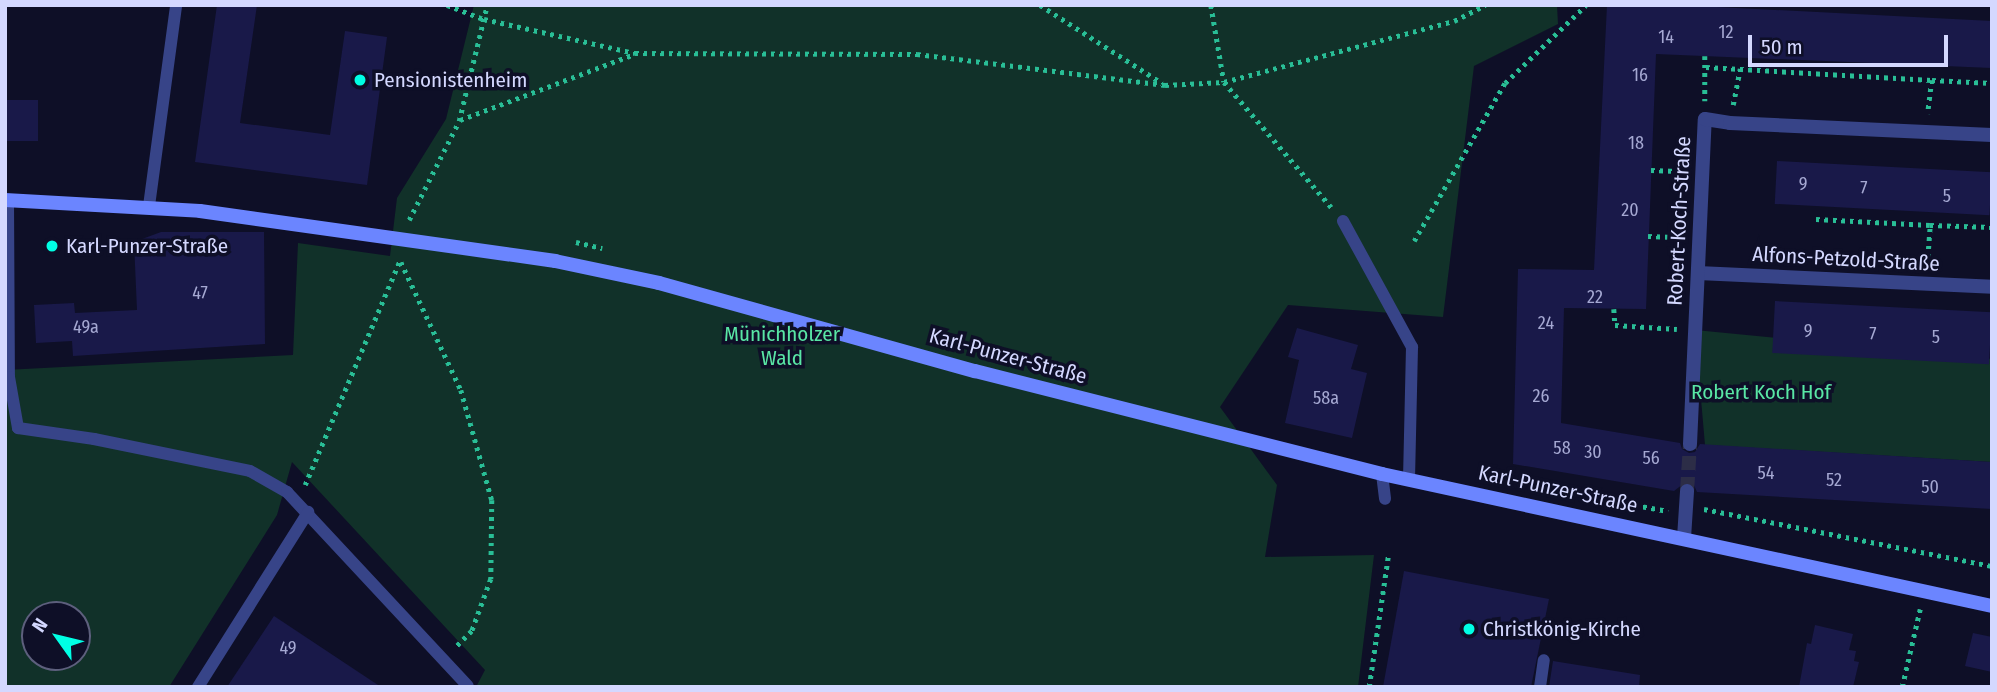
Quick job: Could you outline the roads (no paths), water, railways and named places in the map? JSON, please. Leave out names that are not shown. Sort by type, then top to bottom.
[{"type":"street","name":"Robert-Koch-Straße","points":[[1690,444],[1705,119],[1730,123],[1992,135]]},
{"type":"street","name":"Karl-Punzer-Straße","points":[[7,200],[149,206],[555,261],[659,283],[975,370],[1382,474],[1992,606]]},
{"type":"street","name":"Alfons-Petzold-Straße","points":[[1698,273],[1992,287]]},
{"type":"street","points":[[1684,538],[1688,491]]},
{"type":"lane","points":[[149,206],[176,5]]},
{"type":"lane","points":[[7,200],[9,377],[18,428],[94,439],[250,471],[287,492],[468,687]]},
{"type":"lane","points":[[1343,221],[1412,347],[1409,480]]},
{"type":"lane","points":[[1382,474],[1385,499]]},
{"type":"lane","points":[[198,687],[308,512]]},
{"type":"lane","points":[[1540,687],[1544,660]]},
{"type":"tunnel","points":[[1687,491],[1690,444]]},
{"type":"place","name":"Pensionistenheim","points":[[360,80]]},
{"type":"place","name":"Karl-Punzer-Straße","points":[[52,246]]},
{"type":"place","name":"Christkönig-Kirche","points":[[1469,629]]},
{"type":"park label","name":"Münichholzer Wald","points":[[782,346]]},
{"type":"park label","name":"Robert Koch Hof","points":[[1761,392]]}]
